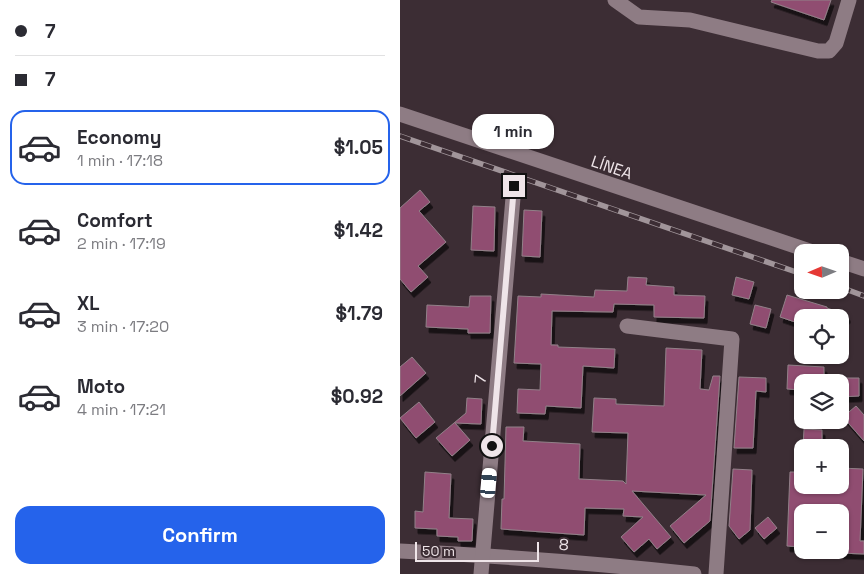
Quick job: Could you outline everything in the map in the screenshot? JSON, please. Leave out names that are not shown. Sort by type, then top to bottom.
[{"type":"street","points":[[615,0],[639,16],[690,20],[818,51],[829,51],[836,43],[849,0]]},
{"type":"street","name":"LÍNEA","points":[[400,114],[794,245]]},
{"type":"street","name":"7","points":[[481,574],[514,186]]},
{"type":"street","points":[[849,264],[864,269]]},
{"type":"street","points":[[627,326],[732,339],[716,574]]},
{"type":"street","name":"8","points":[[400,551],[612,565],[694,574]]},
{"type":"building","points":[[772,0],[831,0],[824,20],[771,2]]},
{"type":"building","points":[[420,190],[430,202],[419,211],[446,242],[418,266],[428,277],[411,292],[400,279],[400,208]]},
{"type":"building","points":[[473,206],[495,207],[494,251],[471,250]]},
{"type":"building","points":[[524,210],[542,211],[540,257],[522,256]]},
{"type":"building","points":[[628,277],[647,278],[646,285],[674,287],[674,295],[705,296],[704,318],[654,317],[654,305],[614,304],[613,312],[552,311],[551,345],[558,345],[558,347],[615,349],[614,368],[583,366],[581,408],[546,406],[545,414],[517,413],[518,389],[540,390],[541,364],[514,363],[518,296],[541,297],[541,294],[594,297],[595,290],[627,291]]},
{"type":"building","points":[[736,277],[754,282],[749,299],[732,295]]},
{"type":"building","points":[[787,295],[794,297],[794,299],[800,299],[830,309],[794,309],[794,322],[780,317]]},
{"type":"building","points":[[470,296],[491,296],[490,333],[468,333],[468,329],[426,327],[427,305],[469,307]]},
{"type":"building","points":[[755,305],[771,309],[766,328],[750,324]]},
{"type":"building","points":[[666,348],[702,350],[700,389],[709,390],[713,376],[720,376],[710,521],[684,543],[670,526],[706,495],[632,491],[671,537],[657,549],[649,539],[634,552],[621,537],[643,517],[623,516],[624,509],[585,508],[584,535],[501,529],[502,499],[504,499],[506,427],[524,427],[523,441],[580,444],[579,479],[623,481],[626,484],[628,433],[592,432],[594,398],[616,399],[616,404],[664,406]]},
{"type":"building","points":[[412,357],[426,373],[400,396],[400,367]]},
{"type":"building","points":[[788,365],[824,367],[824,374],[794,374],[794,389],[787,389]]},
{"type":"building","points":[[739,377],[766,378],[766,392],[756,391],[753,448],[734,448]]},
{"type":"building","points":[[849,378],[859,378],[859,396],[849,397]]},
{"type":"building","points":[[467,398],[482,399],[481,424],[455,423],[470,440],[452,456],[436,438],[466,413]]},
{"type":"building","points":[[419,402],[435,422],[416,438],[400,418]]},
{"type":"building","points":[[856,406],[864,415],[864,441],[849,424],[849,412]]},
{"type":"building","points":[[804,429],[822,430],[822,439],[803,439]]},
{"type":"building","points":[[849,468],[863,469],[860,541],[864,541],[864,554],[849,553],[849,504],[794,504],[794,546],[787,546],[790,472],[794,472],[794,494],[849,494]]},
{"type":"building","points":[[733,469],[752,470],[750,530],[739,539],[729,526]]},
{"type":"building","points":[[425,472],[451,474],[449,518],[473,519],[472,541],[458,541],[458,537],[437,536],[437,529],[415,528],[415,511],[423,512]]},
{"type":"building","points":[[768,517],[777,528],[764,539],[755,528]]},
{"type":"railway","points":[[400,136],[794,271]]},
{"type":"railway","points":[[849,290],[864,296]]},
{"type":"route","points":[[492,446],[514,186]]}]
